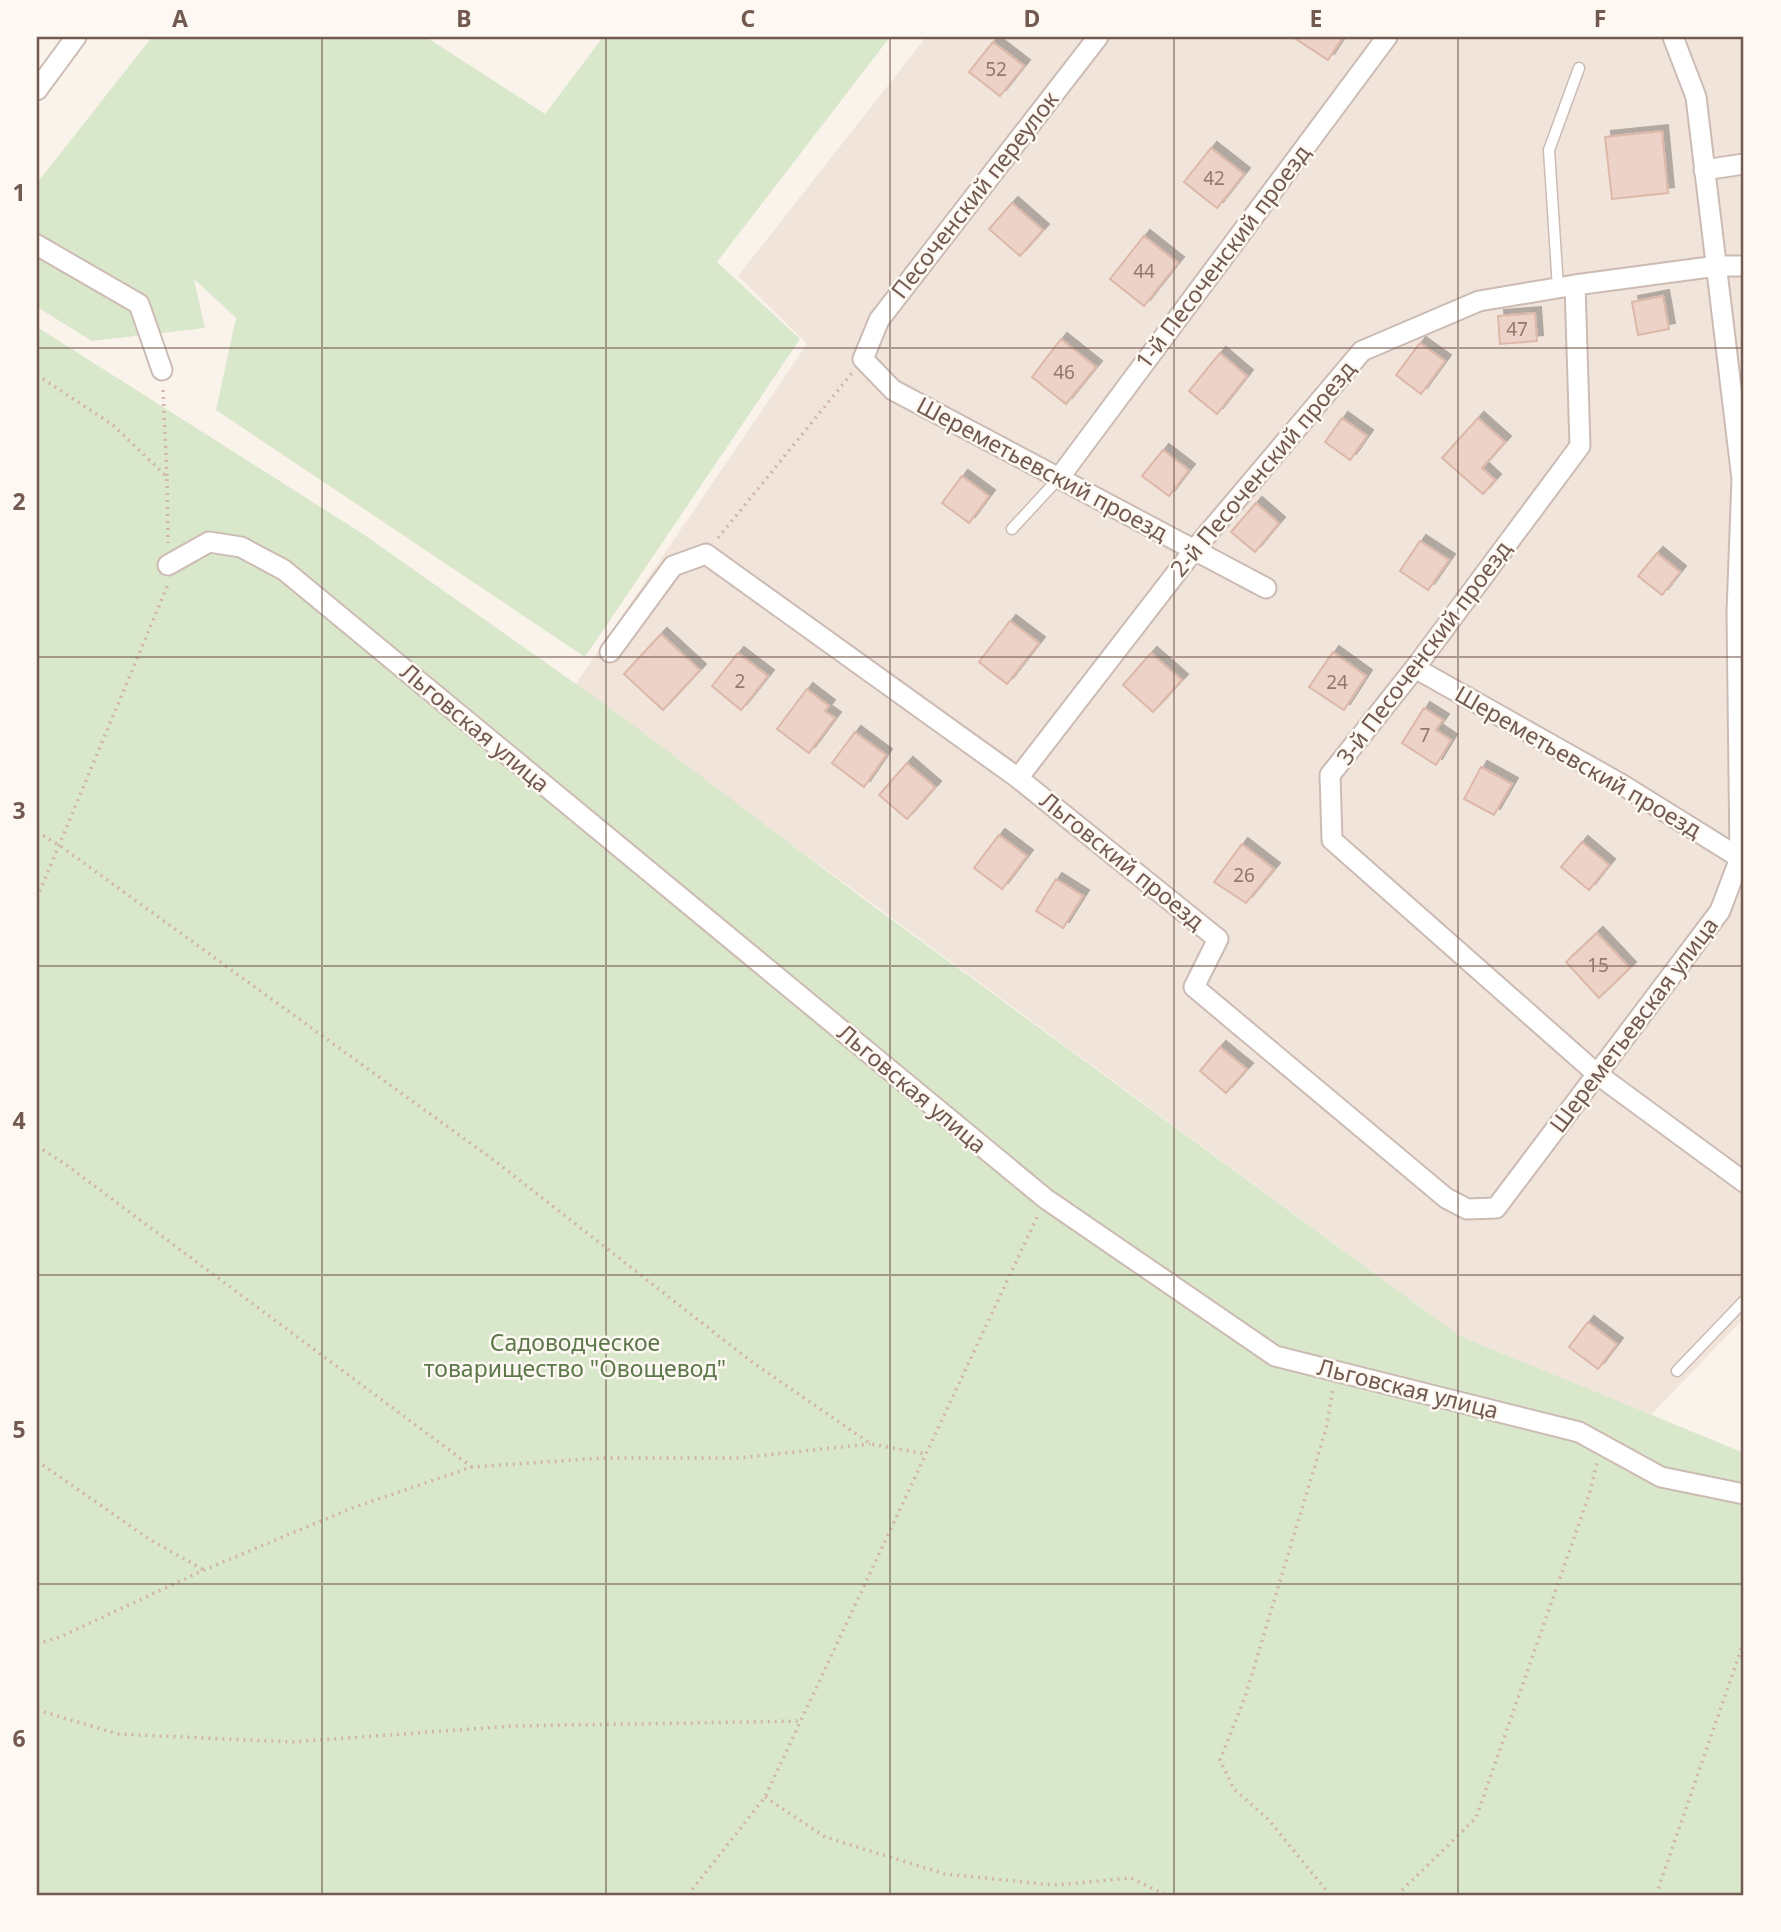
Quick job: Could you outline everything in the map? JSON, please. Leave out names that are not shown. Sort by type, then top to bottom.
[{"type":"street","points":[[37,90],[76,37]]},
{"type":"street","name":"Песоченский переулок","points":[[863,359],[879,320],[1098,37]]},
{"type":"street","name":"1-й Песоченский проезд","points":[[1059,478],[1387,37]]},
{"type":"street","name":"Шереметьевская улица","points":[[1496,1208],[1720,911],[1742,862],[1742,479],[1696,97],[1673,37]]},
{"type":"street","points":[[1704,170],[1744,164]]},
{"type":"street","points":[[37,245],[139,304],[162,370]]},
{"type":"street","name":"2-й Песоченский проезд","points":[[1018,778],[1194,550],[1362,351],[1479,302],[1717,266],[1744,266]]},
{"type":"street","name":"3-й Песоченский проезд","points":[[1567,287],[1580,446],[1415,668],[1330,775],[1332,840],[1597,1074],[1744,1182]]},
{"type":"street","name":"Шереметьевский проезд","points":[[863,359],[893,390],[1266,588]]},
{"type":"street","name":"Льговская улица","points":[[168,565],[209,542],[241,547],[284,570],[1046,1199],[1275,1356],[1579,1432],[1661,1477],[1744,1494]]},
{"type":"street","points":[[610,652],[673,566],[706,554]]},
{"type":"street","name":"Льговский проезд","points":[[706,554],[1018,778],[1218,939],[1194,988],[1446,1198],[1467,1209],[1496,1208]]},
{"type":"street","name":"Шереметьевский проезд","points":[[1415,668],[1621,784],[1742,862]]},
{"type":"lane","points":[[1567,287],[1549,150],[1579,68]]},
{"type":"lane","points":[[1012,529],[1059,478]]},
{"type":"lane","points":[[1677,1371],[1744,1301]]},
{"type":"path","points":[[706,554],[863,359]]},
{"type":"path","points":[[37,898],[169,583],[162,370]]},
{"type":"path","points":[[37,375],[113,425],[167,477]]},
{"type":"path","points":[[37,832],[59,845],[495,1161],[752,1362],[871,1444]]},
{"type":"path","points":[[37,1146],[65,1164],[472,1467]]},
{"type":"path","points":[[688,1895],[765,1797],[1046,1199]]},
{"type":"path","points":[[1330,1895],[1268,1819],[1234,1789],[1220,1760],[1244,1697],[1293,1540],[1326,1429],[1337,1371]]},
{"type":"path","points":[[37,1644],[60,1637],[204,1570],[352,1508],[472,1467],[602,1458],[738,1458],[871,1444],[926,1454]]},
{"type":"path","points":[[1397,1895],[1476,1818],[1589,1495],[1602,1444]]},
{"type":"path","points":[[37,1461],[149,1539],[204,1570]]},
{"type":"path","points":[[1656,1895],[1744,1641]]},
{"type":"path","points":[[37,1710],[118,1734],[292,1742],[513,1726],[802,1721]]},
{"type":"path","points":[[765,1797],[825,1837],[945,1874],[1054,1885],[1131,1878],[1166,1895]]},
{"type":"shaded area","points":[[926,37],[1744,37],[1744,1318],[1651,1415],[1460,1336],[575,685],[807,344],[738,276]]},
{"type":"green space","points":[[152,37],[426,37],[545,114],[603,37],[890,37],[717,262],[800,339],[585,657],[216,410],[236,318],[194,279],[205,328],[92,341],[37,307],[37,183]]},
{"type":"green space","name":"Садоводческое товарищество \"Овощевод\"","points":[[37,327],[363,534],[620,715],[865,900],[1460,1336],[1744,1453],[1744,1895],[37,1895]]},
{"type":"building","points":[[1293,37],[1343,37],[1328,60]]},
{"type":"building","points":[[993,42],[1024,66],[1000,96],[969,72]]},
{"type":"building","points":[[1662,131],[1668,193],[1612,199],[1605,137]]},
{"type":"building","points":[[1211,148],[1244,174],[1217,208],[1184,182]]},
{"type":"building","points":[[1012,203],[1043,230],[1020,256],[989,229]]},
{"type":"building","points":[[1144,236],[1178,263],[1144,306],[1110,279]]},
{"type":"building","points":[[1663,296],[1669,329],[1638,335],[1632,302]]},
{"type":"building","points":[[1535,313],[1537,341],[1500,344],[1498,316]]},
{"type":"building","points":[[1061,339],[1096,367],[1066,404],[1032,377]]},
{"type":"building","points":[[1420,343],[1445,361],[1421,394],[1396,375]]},
{"type":"building","points":[[1220,353],[1247,376],[1217,414],[1189,391]]},
{"type":"building","points":[[1342,418],[1367,436],[1350,460],[1325,442]]},
{"type":"building","points":[[1478,418],[1505,442],[1482,468],[1495,480],[1483,494],[1442,458]]},
{"type":"building","points":[[1163,450],[1189,470],[1169,496],[1142,476]]},
{"type":"building","points":[[962,476],[989,496],[969,523],[942,503]]},
{"type":"building","points":[[1256,503],[1279,523],[1255,552],[1231,532]]},
{"type":"building","points":[[1420,541],[1449,560],[1428,590],[1400,571]]},
{"type":"building","points":[[1657,553],[1680,572],[1662,595],[1638,576]]},
{"type":"building","points":[[1010,621],[1039,643],[1007,684],[979,662]]},
{"type":"building","points":[[661,634],[700,670],[663,710],[624,674]]},
{"type":"building","points":[[1333,652],[1366,676],[1344,710],[1309,687]]},
{"type":"building","points":[[738,653],[768,676],[741,710],[712,686]]},
{"type":"building","points":[[1151,653],[1182,680],[1153,712],[1123,685]]},
{"type":"building","points":[[807,689],[829,706],[825,711],[835,718],[809,753],[777,729]]},
{"type":"building","points":[[1424,708],[1443,720],[1436,730],[1451,740],[1436,765],[1402,743]]},
{"type":"building","points":[[855,732],[886,755],[864,787],[832,763]]},
{"type":"building","points":[[907,763],[935,787],[907,819],[879,795]]},
{"type":"building","points":[[1481,767],[1512,784],[1494,815],[1464,799]]},
{"type":"building","points":[[999,835],[1027,856],[1002,889],[974,868]]},
{"type":"building","points":[[1582,842],[1609,865],[1589,890],[1561,867]]},
{"type":"building","points":[[1242,844],[1274,869],[1246,903],[1214,882]]},
{"type":"building","points":[[1056,879],[1083,896],[1063,928],[1036,911]]},
{"type":"building","points":[[1597,933],[1630,968],[1599,998],[1566,962]]},
{"type":"building","points":[[1220,1047],[1247,1069],[1226,1093],[1200,1071]]},
{"type":"building","points":[[1588,1322],[1617,1344],[1598,1369],[1569,1347]]}]
